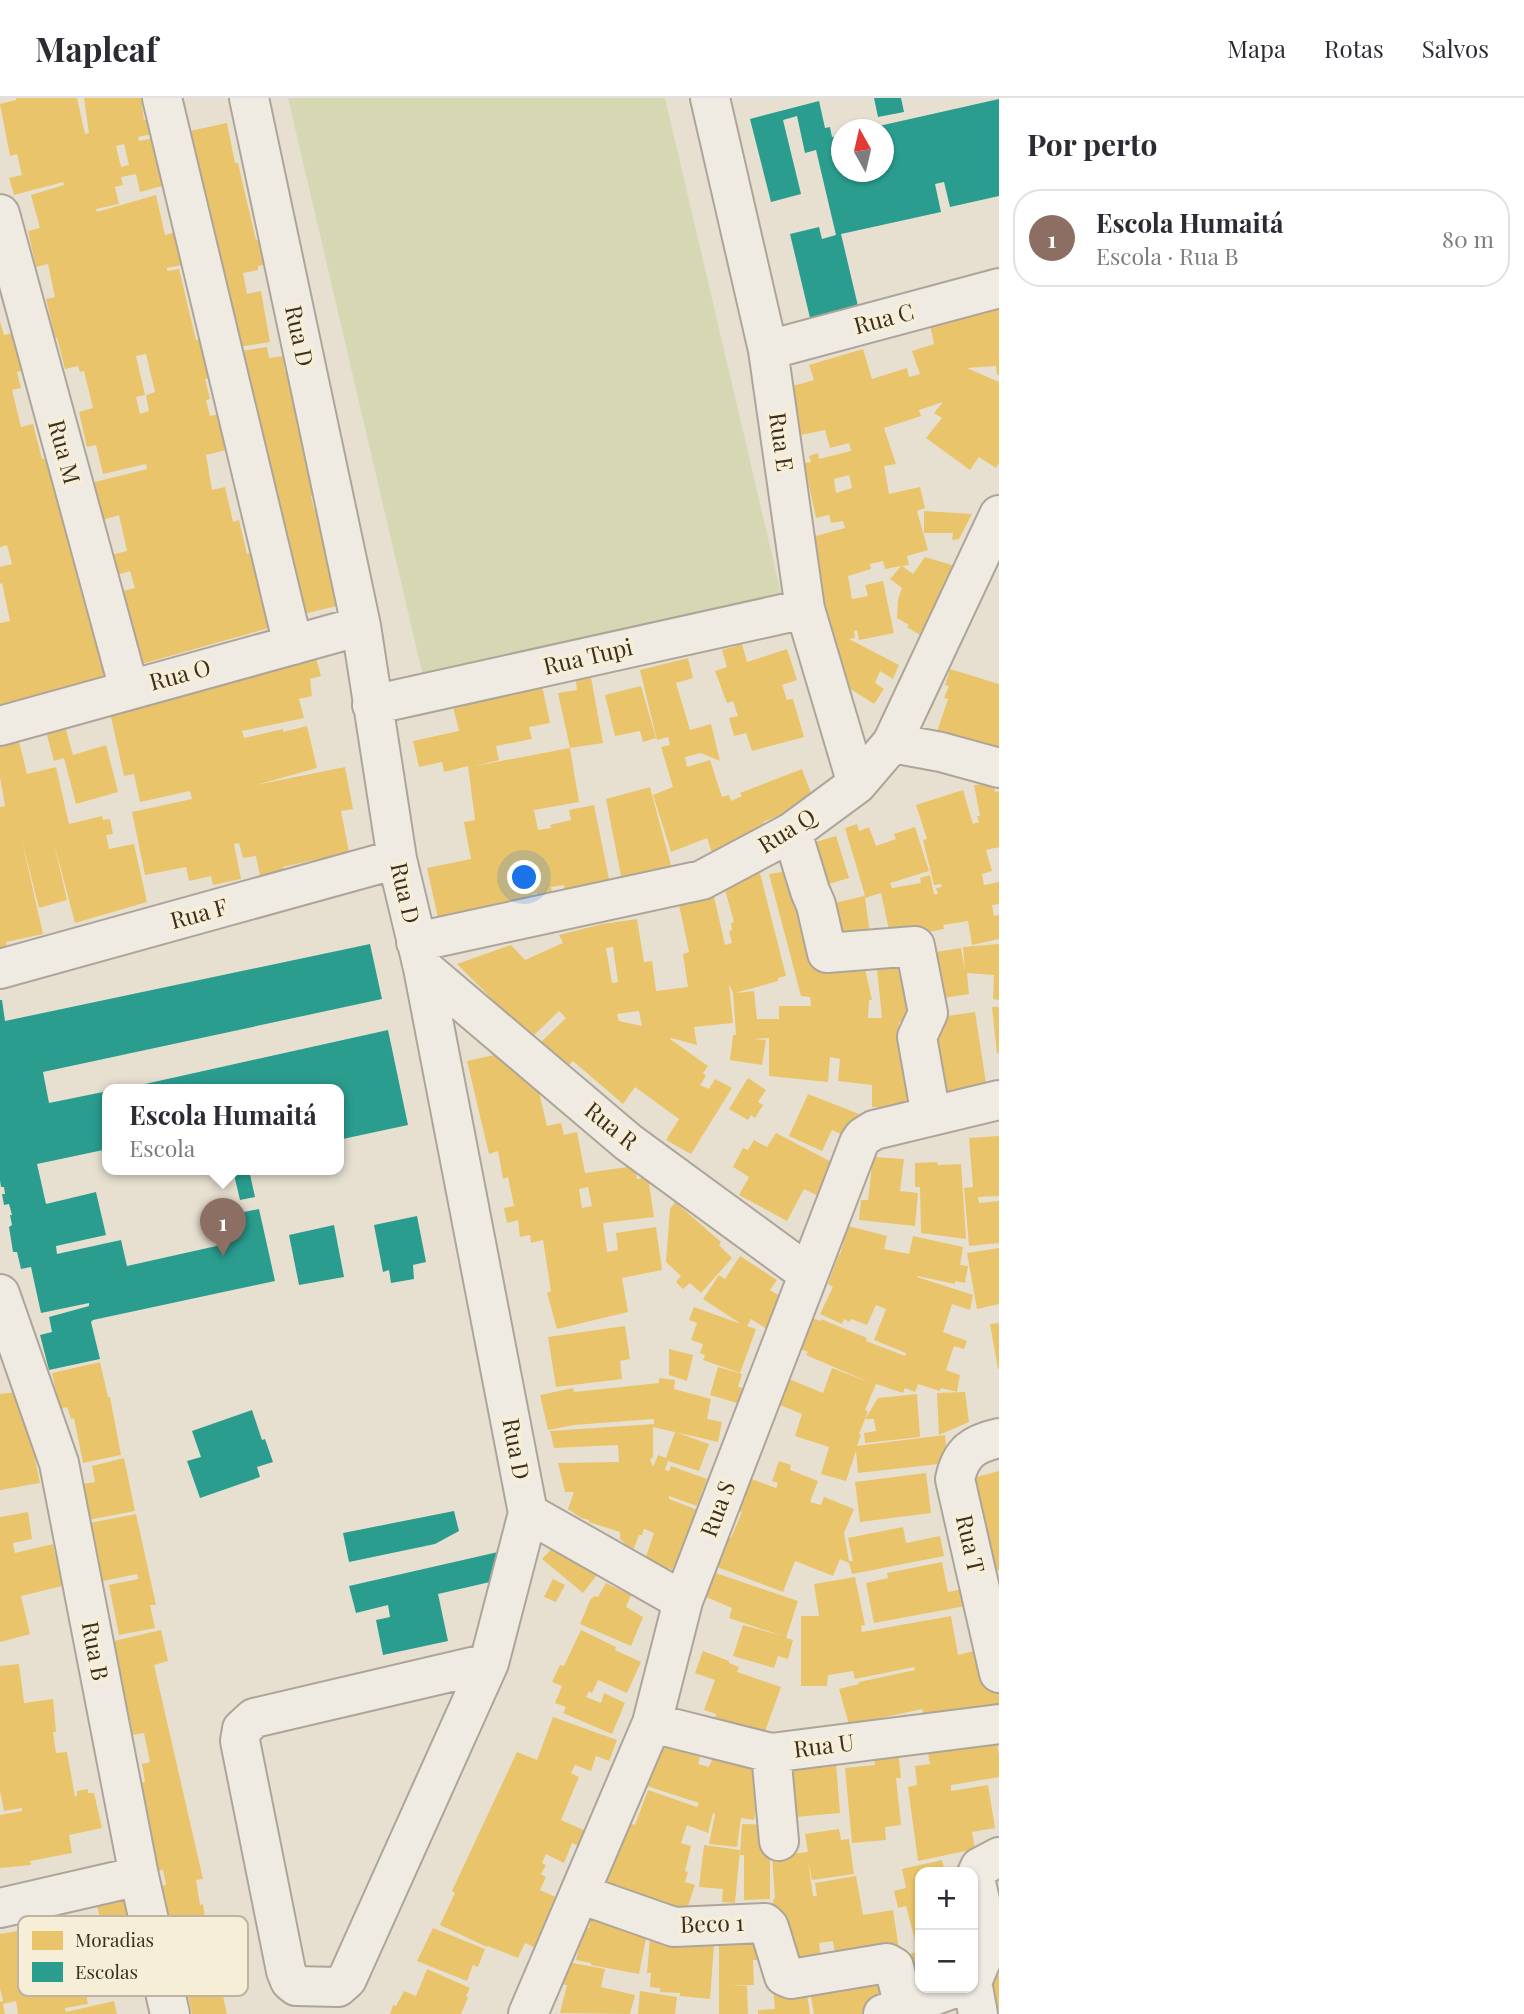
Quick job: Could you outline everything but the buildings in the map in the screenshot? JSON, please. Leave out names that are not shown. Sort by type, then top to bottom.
[{"type":"street","points":[[162,98],[293,645]]},
{"type":"street","name":"Rua D","points":[[249,98],[361,626],[397,859],[420,955],[528,1513],[683,1601]]},
{"type":"street","name":"Rua E","points":[[710,98],[768,349],[805,609],[857,785]]},
{"type":"street","name":"Rua M","points":[[0,214],[128,690]]},
{"type":"street","name":"Rua C","points":[[768,349],[999,288]]},
{"type":"street","name":"Rua Q","points":[[420,955],[702,880],[792,832],[857,785],[892,743],[999,515]]},
{"type":"street","name":"Rua Tupi","points":[[372,705],[805,609]]},
{"type":"street","name":"Rua O","points":[[0,726],[361,626]]},
{"type":"street","points":[[892,743],[941,752],[999,768]]},
{"type":"street","points":[[792,832],[816,905],[827,953],[915,946],[928,1013],[918,1037],[931,1116]]},
{"type":"street","name":"Rua F","points":[[0,969],[397,859]]},
{"type":"street","name":"Rua R","points":[[420,955],[628,1142],[807,1273]]},
{"type":"street","name":"Rua S","points":[[528,2014],[652,1723],[683,1601],[807,1273],[863,1137],[874,1130],[999,1100]]},
{"type":"street","name":"Rua B","points":[[0,1294],[59,1463],[148,1916]]},
{"type":"street","name":"Rua T","points":[[999,1438],[974,1446],[966,1453],[958,1465],[956,1479],[999,1673]]},
{"type":"street","points":[[489,1663],[254,1718],[242,1729],[240,1741],[286,1971],[290,1981],[296,1986],[338,1987],[347,1979],[489,1663],[528,1513]]},
{"type":"street","name":"Rua U","points":[[652,1723],[771,1753],[999,1724]]},
{"type":"street","points":[[771,1753],[779,1841]]},
{"type":"street","points":[[978,1969],[988,1937],[975,1878],[980,1867],[999,1857]]},
{"type":"street","points":[[0,1908],[139,1876]]},
{"type":"street","name":"Beco 1","points":[[580,1894],[674,1927],[765,1923],[769,1927],[784,1976],[790,1979],[891,1964],[894,1967],[893,2010],[933,1993]]},
{"type":"street","points":[[977,1993],[978,2014]]},
{"type":"street","name":"Rua B","points":[[166,1996],[170,2014]]},
{"type":"green space","points":[[288,98],[665,98],[784,606],[426,689]]},
{"type":"place","name":"Escola Humaitá","points":[[223,1256]]}]
